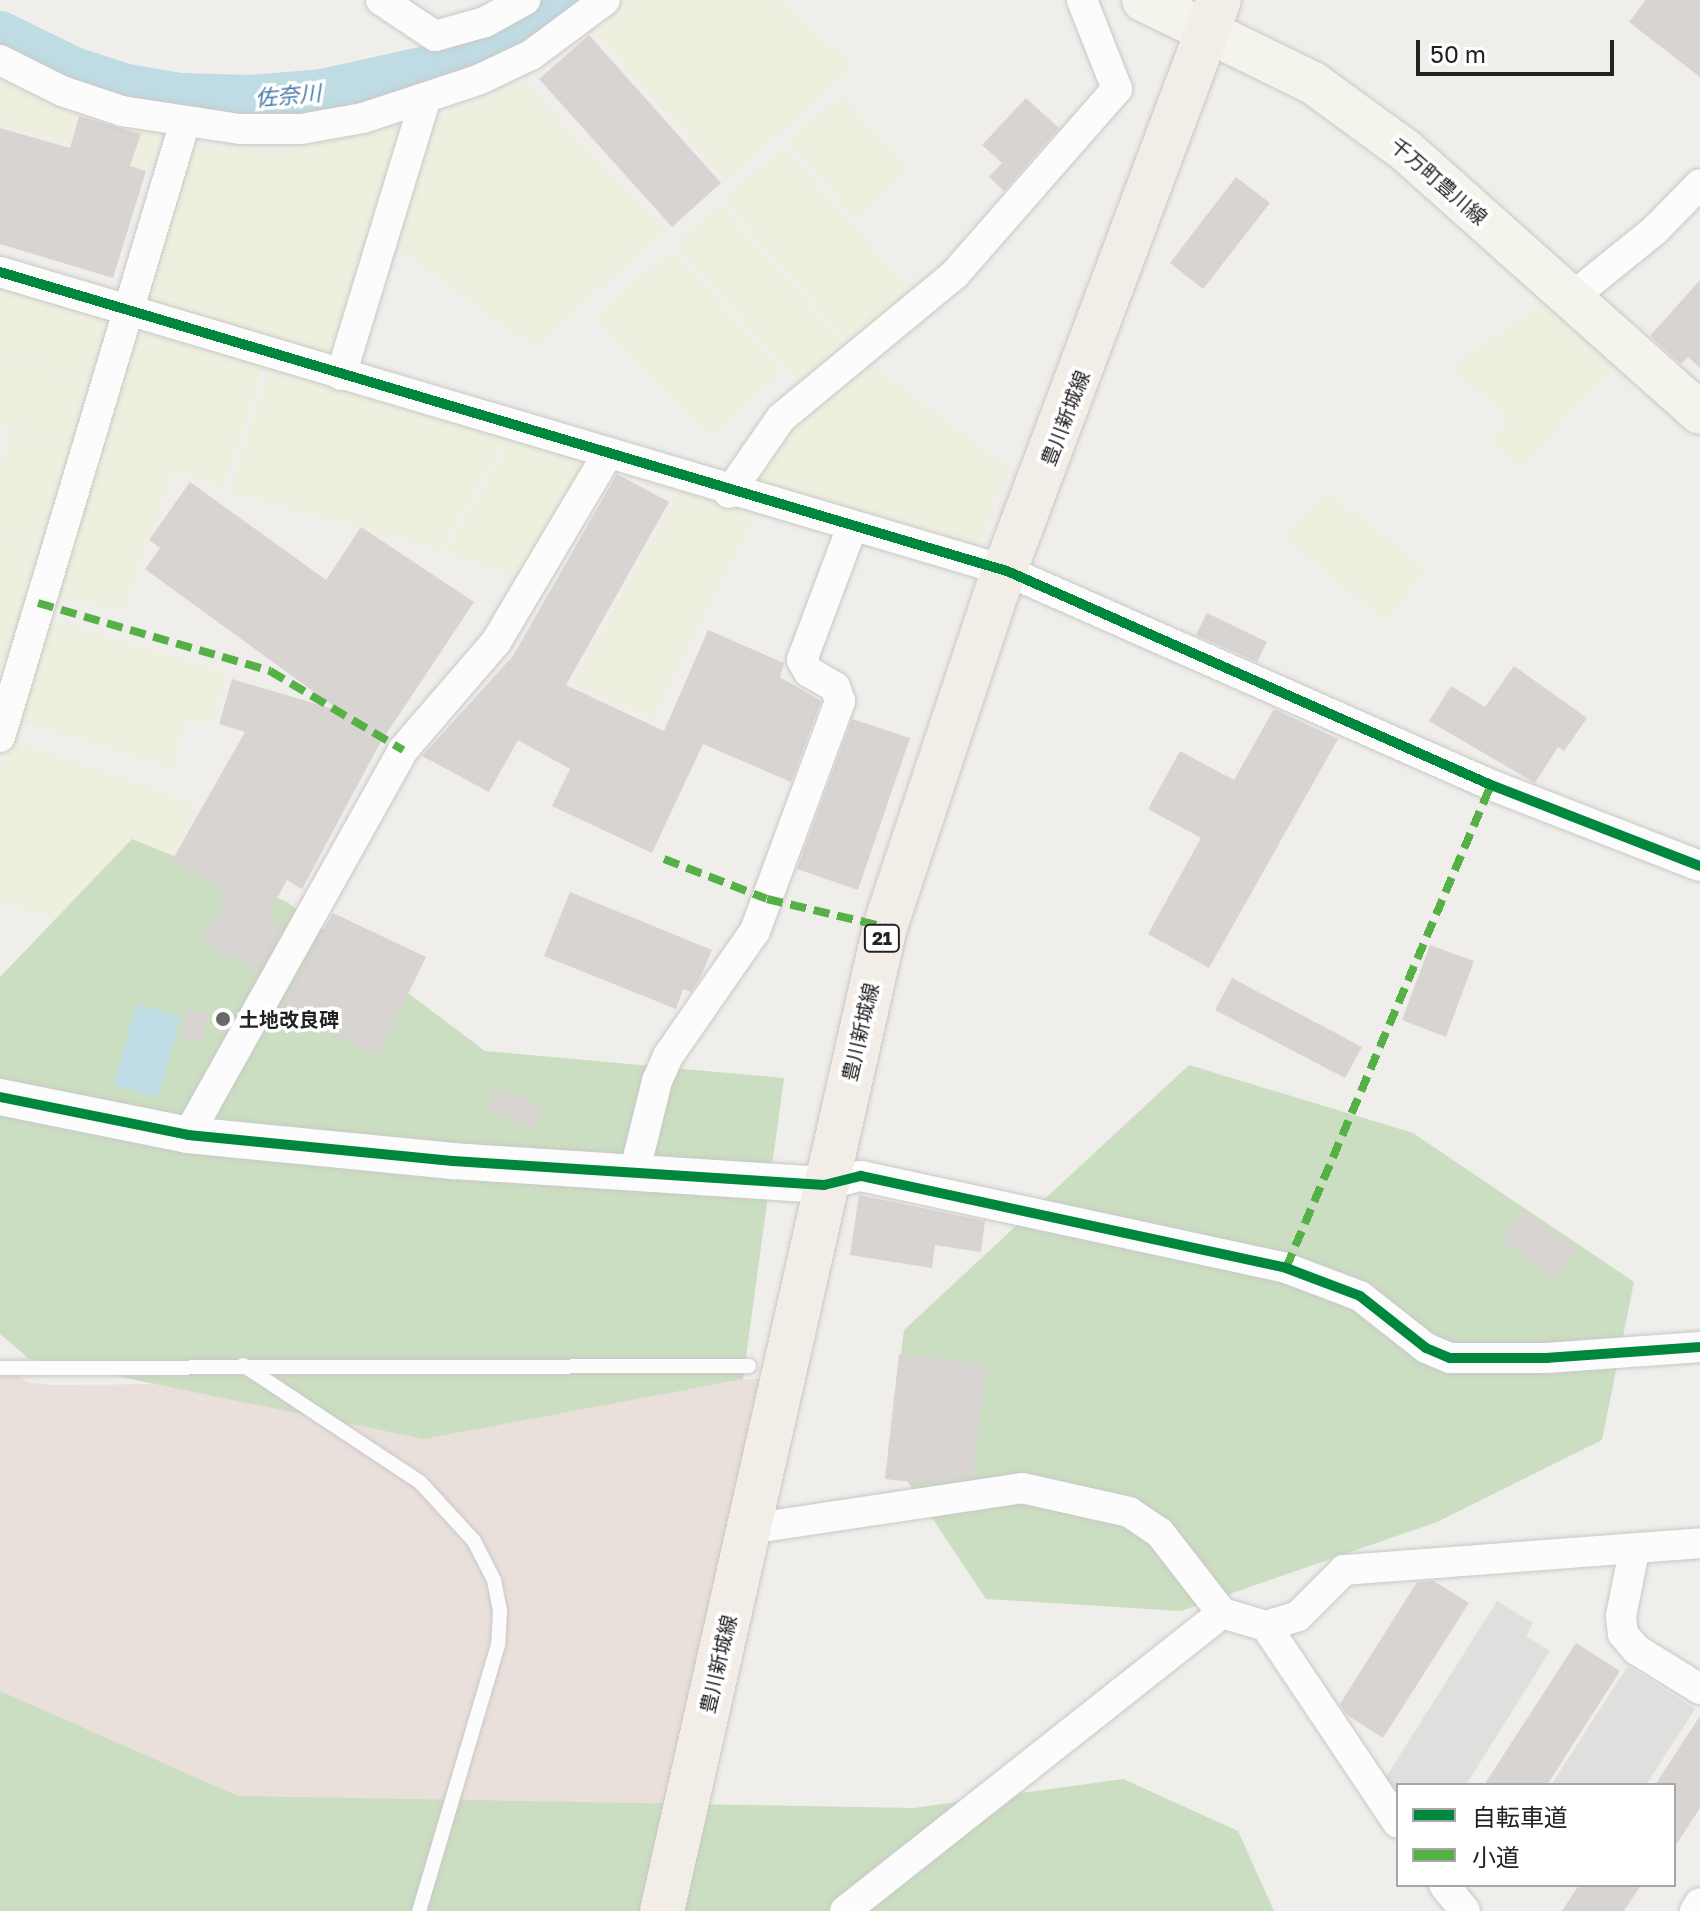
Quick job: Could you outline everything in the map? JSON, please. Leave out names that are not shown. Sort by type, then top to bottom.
[{"type":"main road","name":"千万町豊川線","points":[[1143,0],[1215,16],[1405,150],[1700,413]]},
{"type":"main road","name":"豊川新城線","points":[[662,1911],[824,1185],[885,927],[1007,571],[1215,16]]},
{"type":"street","points":[[381,0],[435,36],[485,22],[525,0]]},
{"type":"street","points":[[0,60],[77,96],[122,111],[185,122],[301,129],[425,100],[531,55],[605,0]]},
{"type":"street","points":[[729,493],[781,418],[955,274],[1117,89],[1082,0]]},
{"type":"street","points":[[341,375],[425,100]]},
{"type":"street","points":[[0,737],[185,122]]},
{"type":"street","points":[[1571,298],[1655,230],[1700,184]]},
{"type":"street","points":[[0,272],[729,493],[1007,571],[1491,785],[1700,866]]},
{"type":"street","points":[[188,1135],[403,750],[496,642],[607,455]]},
{"type":"street","points":[[635,1170],[657,1081],[668,1056],[755,931],[840,701],[835,687],[809,672],[802,660],[852,527]]},
{"type":"street","points":[[0,1097],[188,1135],[453,1161],[635,1170],[824,1185],[861,1176],[1286,1268],[1360,1296],[1426,1348],[1450,1358],[1547,1358],[1700,1347]]},
{"type":"street","points":[[749,1529],[1022,1488],[1129,1512],[1160,1533],[1222,1613],[1266,1626],[1298,1616],[1344,1570],[1634,1551],[1700,1543]]},
{"type":"street","points":[[1634,1551],[1621,1616],[1623,1634],[1637,1650],[1700,1689]]},
{"type":"street","points":[[845,1911],[1222,1613]]},
{"type":"street","points":[[1266,1626],[1396,1820]]},
{"type":"street","points":[[1446,1887],[1465,1911]]},
{"type":"street","points":[[1695,1911],[1700,1903]]},
{"type":"lane","points":[[243,1365],[420,1482],[474,1541],[494,1580],[500,1611],[498,1645],[419,1911]]},
{"type":"lane","points":[[0,1368],[749,1366]]},
{"type":"shaded area","points":[[0,1359],[27,1382],[52,1385],[766,1379],[646,1911],[0,1911]]},
{"type":"shaded area","points":[[1497,1601],[1533,1623],[1526,1636],[1550,1651],[1467,1783],[1396,1783],[1396,1795],[1381,1785]]},
{"type":"shaded area","points":[[1628,1666],[1695,1709],[1647,1783],[1552,1783]]},
{"type":"green space","points":[[633,0],[777,0],[854,66],[727,181],[597,35]]},
{"type":"green space","points":[[0,79],[70,108],[165,133],[154,170],[0,124]]},
{"type":"green space","points":[[524,81],[664,230],[535,349],[394,244],[438,118]]},
{"type":"green space","points":[[841,95],[908,167],[856,219],[788,142]]},
{"type":"green space","points":[[409,124],[339,358],[146,299],[192,145],[280,151]]},
{"type":"green space","points":[[784,146],[912,293],[848,342],[723,200]]},
{"type":"green space","points":[[719,204],[845,344],[798,383],[675,243]]},
{"type":"green space","points":[[672,249],[782,372],[709,438],[595,317]]},
{"type":"green space","points":[[0,281],[111,314],[91,380],[0,353]]},
{"type":"green space","points":[[1542,303],[1615,366],[1521,467],[1490,442],[1508,419],[1454,369],[1473,350]]},
{"type":"green space","points":[[147,331],[264,366],[223,487],[172,472],[124,611],[53,593],[131,339]]},
{"type":"green space","points":[[0,356],[91,382],[71,446],[0,425]]},
{"type":"green space","points":[[864,359],[1009,468],[975,552],[759,490],[751,478],[777,438]]},
{"type":"green space","points":[[269,370],[507,438],[439,550],[228,491]]},
{"type":"green space","points":[[11,430],[71,448],[42,547],[0,535],[0,467]]},
{"type":"green space","points":[[512,439],[589,462],[520,576],[444,553]]},
{"type":"green space","points":[[681,489],[757,514],[653,719],[573,684]]},
{"type":"green space","points":[[1327,491],[1427,570],[1386,622],[1284,537]]},
{"type":"green space","points":[[0,537],[41,549],[3,675],[0,674]]},
{"type":"green space","points":[[49,619],[228,673],[210,725],[186,720],[173,768],[21,721]]},
{"type":"green space","points":[[10,739],[197,804],[136,941],[0,903],[0,773]]},
{"type":"green space","points":[[132,839],[287,902],[485,1051],[784,1078],[743,1379],[424,1439],[28,1358],[0,1334],[0,977]]},
{"type":"green space","points":[[1189,1065],[1413,1133],[1634,1282],[1602,1440],[1437,1522],[1181,1611],[986,1599],[888,1452],[904,1330]]},
{"type":"green space","points":[[0,1691],[238,1796],[914,1808],[1123,1779],[1238,1831],[1274,1911],[0,1911]]},
{"type":"water","points":[[136,1004],[181,1016],[158,1097],[114,1085]]},
{"type":"building","points":[[1646,0],[1700,0],[1700,77],[1629,22]]},
{"type":"building","points":[[589,35],[721,183],[672,227],[539,79]]},
{"type":"building","points":[[1026,98],[1059,128],[1004,191],[989,177],[1002,163],[982,145]]},
{"type":"building","points":[[79,116],[141,134],[130,166],[146,171],[113,278],[0,244],[0,128],[70,148]]},
{"type":"building","points":[[1236,177],[1270,203],[1203,289],[1170,263]]},
{"type":"building","points":[[1700,280],[1700,368],[1688,357],[1681,364],[1650,336]]},
{"type":"building","points":[[617,474],[669,502],[566,685],[664,731],[708,630],[784,663],[780,677],[821,701],[791,782],[703,744],[652,853],[552,806],[570,769],[518,740],[489,792],[422,756],[513,656]]},
{"type":"building","points":[[190,482],[326,580],[361,527],[474,602],[379,745],[302,889],[287,880],[267,917],[284,926],[259,972],[202,943],[228,892],[171,862],[245,732],[219,724],[232,679],[340,711],[145,569],[160,548],[149,540]]},
{"type":"building","points":[[1207,613],[1267,642],[1257,662],[1196,635]]},
{"type":"building","points":[[1514,666],[1587,718],[1564,751],[1558,747],[1535,783],[1429,721],[1451,686],[1485,707]]},
{"type":"building","points":[[1274,709],[1338,739],[1209,968],[1148,934],[1201,838],[1148,809],[1180,751],[1234,780]]},
{"type":"building","points":[[852,719],[910,738],[858,890],[797,869]]},
{"type":"building","points":[[570,892],[712,950],[691,992],[683,989],[676,1009],[544,956]]},
{"type":"building","points":[[333,913],[426,957],[378,1056],[279,1009]]},
{"type":"building","points":[[1430,945],[1474,961],[1446,1037],[1402,1020]]},
{"type":"building","points":[[1232,978],[1362,1047],[1345,1078],[1215,1010]]},
{"type":"building","points":[[189,1008],[209,1014],[200,1044],[180,1038]]},
{"type":"building","points":[[497,1088],[543,1107],[533,1130],[487,1110]]},
{"type":"building","points":[[859,1195],[985,1221],[981,1252],[935,1245],[932,1268],[850,1255]]},
{"type":"building","points":[[1522,1210],[1577,1249],[1556,1279],[1501,1240]]},
{"type":"building","points":[[899,1354],[986,1364],[973,1477],[930,1484],[885,1479]]},
{"type":"building","points":[[1434,1581],[1469,1603],[1383,1738],[1347,1715],[1340,1704],[1417,1582]]},
{"type":"building","points":[[1576,1643],[1620,1671],[1548,1783],[1485,1783]]},
{"type":"building","points":[[1700,1716],[1700,1808],[1676,1845],[1676,1783],[1656,1783]]},
{"type":"building","points":[[1578,1887],[1640,1887],[1624,1911],[1562,1911]]},
{"type":"waterway","name":"佐奈川","points":[[0,35],[71,70],[126,88],[179,97],[249,99],[323,93],[440,67],[523,33],[568,0]]},
{"type":"marked path","points":[[38,603],[270,671],[403,750]]},
{"type":"marked path","points":[[1286,1268],[1491,785]]},
{"type":"marked path","points":[[664,859],[767,899],[885,927]]},
{"type":"cycle path","points":[[0,272],[1007,571],[1491,785],[1700,866]]},
{"type":"cycle path","points":[[0,1097],[188,1135],[453,1161],[824,1185],[861,1176],[1286,1268],[1360,1296],[1426,1348],[1450,1358],[1547,1358],[1700,1347]]},
{"type":"place","name":"土地改良碑","points":[[223,1019]]}]
